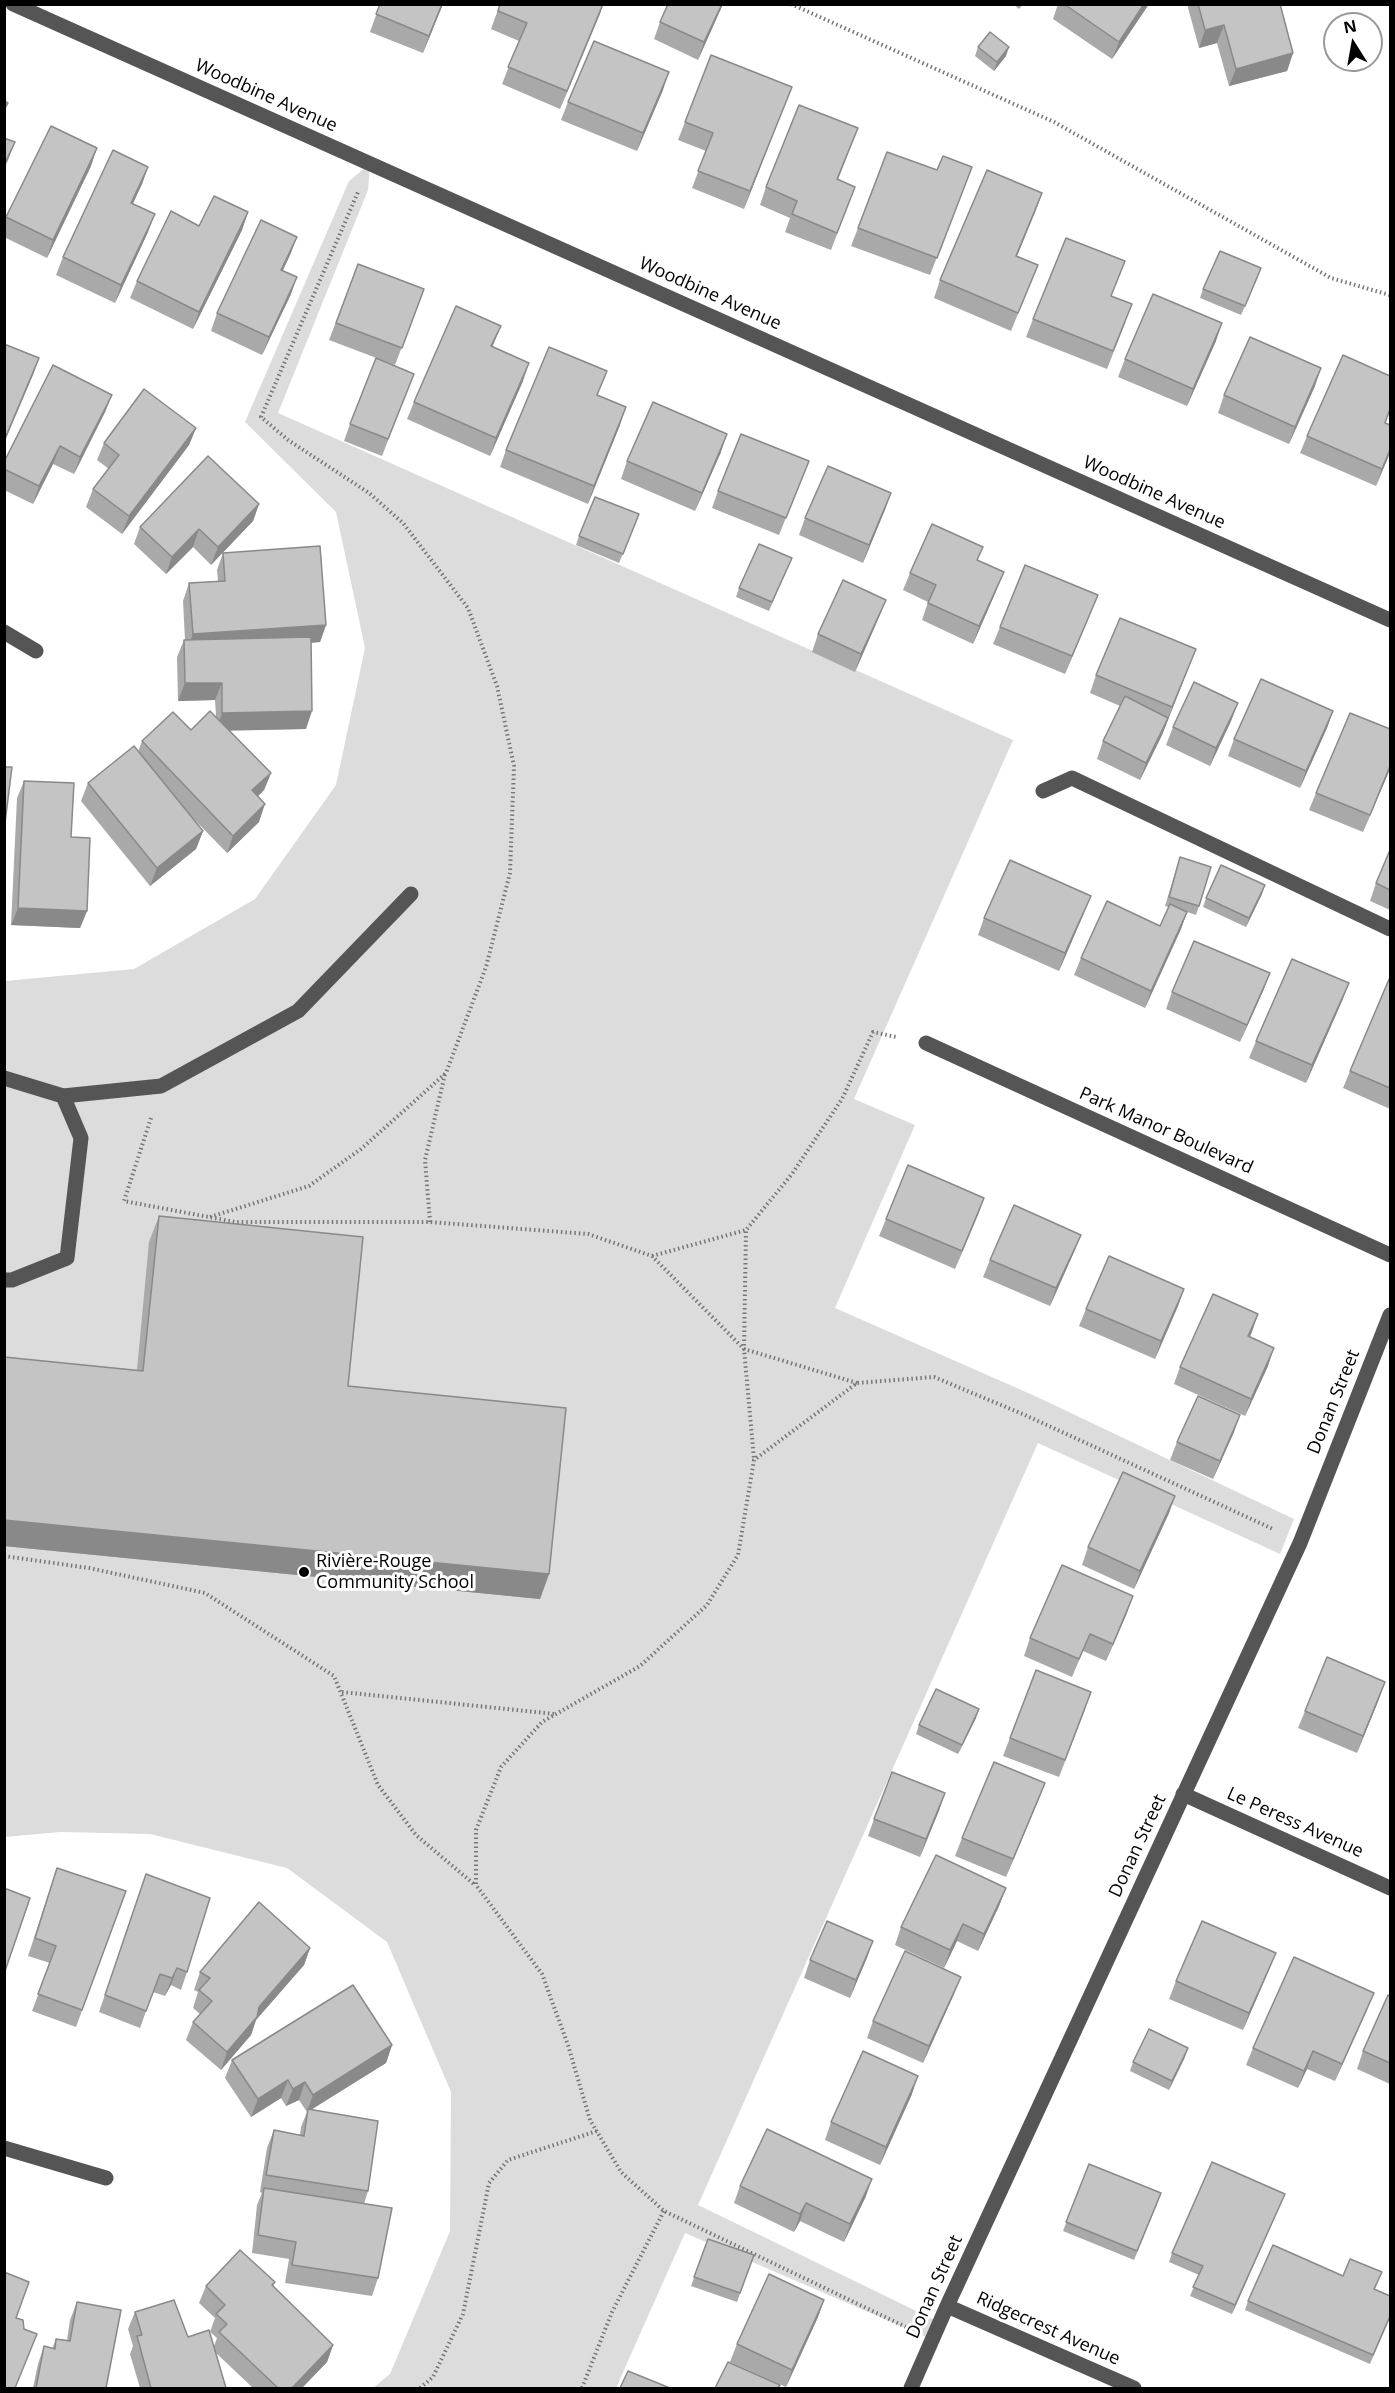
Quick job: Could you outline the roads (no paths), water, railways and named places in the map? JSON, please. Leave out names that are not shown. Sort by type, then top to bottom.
[{"type":"street","name":"Woodbine Avenue","points":[[13,4],[1390,620]]},
{"type":"street","points":[[4,632],[36,651]]},
{"type":"street","points":[[1043,791],[1072,778],[1390,929]]},
{"type":"street","points":[[4,1078],[63,1096],[161,1086],[298,1011],[411,894]]},
{"type":"street","name":"Park Manor Boulevard","points":[[926,1043],[1390,1255]]},
{"type":"street","points":[[4,1280],[12,1280],[67,1258],[81,1138],[63,1096]]},
{"type":"street","name":"Donan Street","points":[[911,2388],[1300,1543],[1390,1315]]},
{"type":"street","name":"Le Peress Avenue","points":[[1183,1794],[1390,1888]]},
{"type":"street","points":[[4,2148],[106,2178]]},
{"type":"street","name":"Ridgecrest Avenue","points":[[947,2306],[1134,2388]]},
{"type":"place","name":"Rivière-Rouge Community School","points":[[304,1572]]}]
